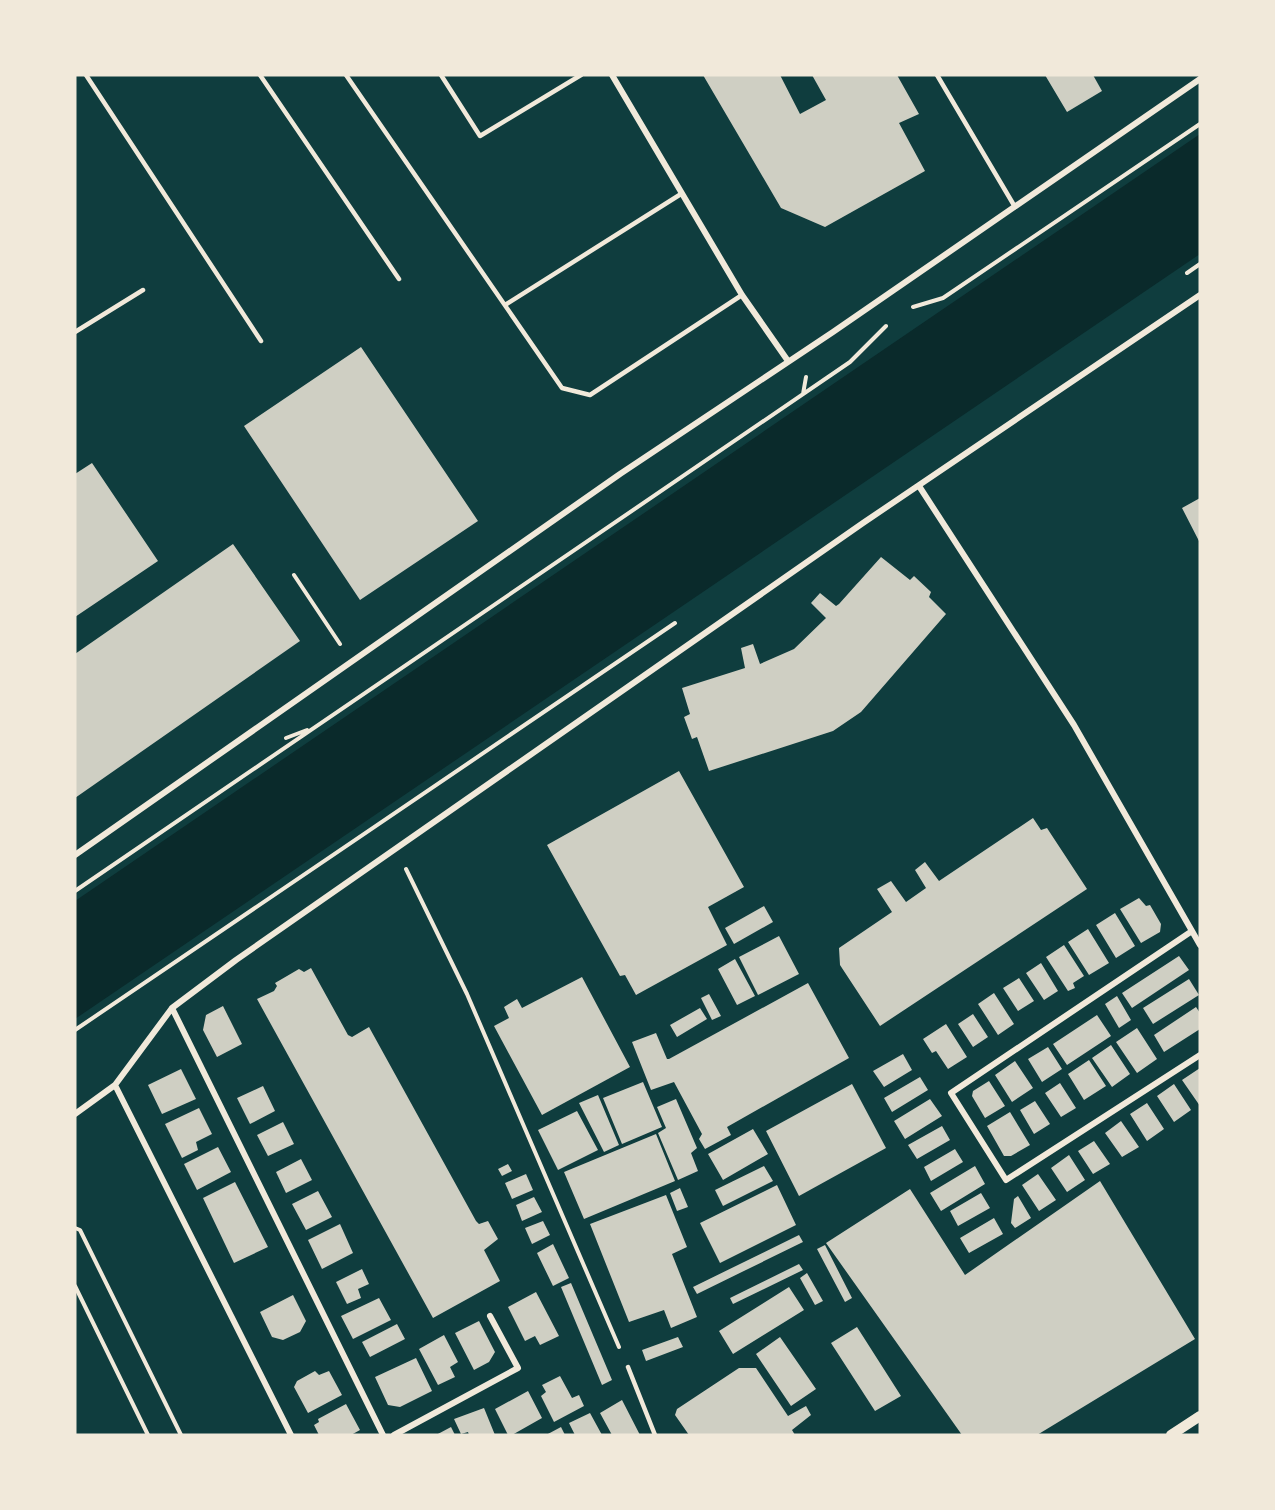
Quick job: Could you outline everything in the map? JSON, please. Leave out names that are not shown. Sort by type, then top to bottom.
[{"type":"street","points":[[612,75],[742,295],[788,361]]},
{"type":"street","points":[[75,855],[620,474],[1200,79]]},
{"type":"street","points":[[75,1113],[115,1085],[172,1008],[236,960],[919,486],[1200,295]]},
{"type":"street","points":[[919,486],[1074,725],[1200,945]]},
{"type":"street","points":[[1191,931],[951,1093],[1006,1180],[1200,1055]]},
{"type":"street","points":[[172,1008],[383,1435]]},
{"type":"street","points":[[115,1085],[291,1435]]},
{"type":"street","points":[[394,1435],[518,1368],[490,1316]]},
{"type":"street","points":[[1171,1435],[1200,1416]]},
{"type":"lane","points":[[86,75],[261,341]]},
{"type":"lane","points":[[260,75],[399,279]]},
{"type":"lane","points":[[346,75],[562,388],[590,395],[742,295]]},
{"type":"lane","points":[[441,75],[480,136],[581,75]]},
{"type":"lane","points":[[937,75],[1015,207]]},
{"type":"lane","points":[[505,305],[681,194]]},
{"type":"lane","points":[[75,332],[143,290]]},
{"type":"lane","points":[[628,1367],[655,1435]]},
{"type":"path","points":[[912,307],[943,298],[1200,124]]},
{"type":"path","points":[[1182,277],[1200,264]]},
{"type":"path","points":[[75,891],[850,362],[887,325]]},
{"type":"path","points":[[803,394],[807,374]]},
{"type":"path","points":[[294,575],[344,650]]},
{"type":"path","points":[[75,1030],[685,616]]},
{"type":"path","points":[[396,849],[467,994],[628,1367]]},
{"type":"path","points":[[75,1228],[80,1230],[181,1435]]},
{"type":"path","points":[[75,1286],[148,1435]]},
{"type":"water","points":[[1200,134],[1200,254],[75,1019],[75,901]]},
{"type":"building","points":[[703,75],[780,75],[800,114],[826,100],[812,75],[897,75],[919,114],[899,123],[925,171],[825,227],[781,208]]},
{"type":"building","points":[[1045,75],[1093,75],[1102,91],[1067,112]]},
{"type":"building","points":[[361,347],[478,521],[360,600],[244,426]]},
{"type":"building","points":[[92,463],[158,561],[75,617],[75,474]]},
{"type":"building","points":[[1200,498],[1200,543],[1182,508]]},
{"type":"building","points":[[233,544],[300,641],[75,798],[75,654]]},
{"type":"building","points":[[881,557],[910,580],[914,576],[931,592],[929,597],[946,614],[861,712],[833,731],[709,771],[697,737],[692,739],[684,717],[690,714],[682,688],[745,668],[741,648],[753,644],[760,664],[794,649],[826,618],[811,603],[820,593],[836,606]]},
{"type":"building","points":[[679,771],[744,887],[708,907],[727,945],[636,995],[625,975],[620,976],[547,845]]},
{"type":"building","points":[[1033,818],[1041,830],[1047,828],[1087,889],[880,1026],[840,965],[839,948],[892,912],[877,889],[891,881],[906,902],[926,888],[915,870],[925,862],[939,881]]},
{"type":"building","points":[[1139,898],[1146,906],[1150,905],[1161,924],[1160,932],[1141,943],[1120,909]]},
{"type":"building","points":[[764,906],[773,922],[734,944],[725,928]]},
{"type":"building","points":[[1115,913],[1135,946],[1116,958],[1096,925]]},
{"type":"building","points":[[1088,929],[1109,963],[1089,975],[1068,942]]},
{"type":"building","points":[[779,936],[799,974],[758,995],[739,957]]},
{"type":"building","points":[[1064,945],[1084,976],[1073,983],[1075,988],[1068,991],[1046,957]]},
{"type":"building","points":[[1179,956],[1189,970],[1132,1008],[1122,993]]},
{"type":"building","points":[[735,959],[755,996],[737,1005],[718,969]]},
{"type":"building","points":[[1041,963],[1058,991],[1044,1000],[1026,973]]},
{"type":"building","points":[[311,968],[348,1035],[352,1037],[369,1027],[476,1221],[479,1224],[488,1221],[498,1239],[484,1250],[500,1281],[433,1318],[257,999],[274,991],[277,986],[275,983],[299,969],[304,972]]},
{"type":"building","points":[[582,977],[630,1067],[542,1115],[494,1026],[509,1018],[504,1007],[517,999],[522,1008]]},
{"type":"building","points":[[1019,978],[1034,1001],[1018,1011],[1003,988]]},
{"type":"building","points":[[1189,979],[1199,995],[1153,1024],[1143,1008]]},
{"type":"building","points":[[808,983],[849,1058],[727,1127],[731,1135],[705,1149],[699,1139],[702,1134],[674,1082],[651,1090],[632,1042],[656,1033],[669,1059]]},
{"type":"building","points":[[994,993],[1014,1024],[998,1035],[978,1004]]},
{"type":"building","points":[[709,994],[721,1016],[712,1020],[701,998]]},
{"type":"building","points":[[1117,996],[1131,1020],[1119,1028],[1105,1004]]},
{"type":"building","points":[[223,1006],[242,1044],[217,1057],[203,1030],[206,1015]]},
{"type":"building","points":[[1196,1007],[1200,1013],[1200,1029],[1164,1052],[1154,1035]]},
{"type":"building","points":[[700,1008],[707,1019],[677,1037],[670,1025]]},
{"type":"building","points":[[973,1014],[988,1037],[973,1047],[958,1024]]},
{"type":"building","points":[[1097,1015],[1111,1036],[1067,1065],[1053,1044]]},
{"type":"building","points":[[946,1024],[967,1057],[948,1069],[936,1051],[932,1053],[923,1039]]},
{"type":"building","points":[[1137,1028],[1157,1059],[1137,1073],[1116,1042]]},
{"type":"building","points":[[1111,1045],[1130,1074],[1112,1087],[1092,1058]]},
{"type":"building","points":[[1048,1047],[1062,1069],[1042,1082],[1028,1059]]},
{"type":"building","points":[[903,1054],[912,1070],[884,1087],[873,1071]]},
{"type":"building","points":[[1089,1060],[1106,1086],[1084,1100],[1068,1074]]},
{"type":"building","points":[[1015,1061],[1033,1088],[1012,1102],[995,1075]]},
{"type":"building","points":[[1200,1068],[1200,1106],[1182,1080]]},
{"type":"building","points":[[181,1069],[196,1099],[162,1114],[148,1085]]},
{"type":"building","points":[[920,1077],[928,1090],[892,1112],[884,1098]]},
{"type":"building","points":[[989,1081],[1005,1106],[985,1118],[972,1096],[973,1091]]},
{"type":"building","points":[[643,1082],[662,1127],[622,1144],[603,1098]]},
{"type":"building","points":[[1060,1083],[1076,1108],[1061,1117],[1045,1093]]},
{"type":"building","points":[[852,1084],[886,1148],[799,1196],[766,1131]]},
{"type":"building","points":[[1174,1084],[1191,1110],[1174,1122],[1157,1096]]},
{"type":"building","points":[[263,1086],[275,1111],[250,1124],[237,1098]]},
{"type":"building","points":[[598,1095],[619,1145],[604,1152],[579,1103]]},
{"type":"building","points":[[676,1099],[697,1148],[691,1153],[698,1171],[678,1180],[658,1133],[666,1128],[657,1107]]},
{"type":"building","points":[[930,1099],[942,1116],[905,1139],[894,1121]]},
{"type":"building","points":[[1035,1101],[1050,1124],[1034,1134],[1020,1110]]},
{"type":"building","points":[[1147,1103],[1164,1129],[1147,1141],[1130,1114]]},
{"type":"building","points":[[199,1108],[212,1134],[196,1142],[198,1150],[182,1158],[165,1124]]},
{"type":"building","points":[[577,1111],[598,1150],[558,1170],[538,1130]]},
{"type":"building","points":[[1010,1112],[1030,1145],[1011,1156],[1004,1156],[987,1126]]},
{"type":"building","points":[[1121,1121],[1139,1147],[1122,1157],[1105,1133]]},
{"type":"building","points":[[283,1122],[294,1144],[268,1156],[257,1135]]},
{"type":"building","points":[[942,1126],[950,1140],[917,1159],[908,1145]]},
{"type":"building","points":[[753,1129],[768,1154],[723,1180],[708,1154]]},
{"type":"building","points":[[656,1134],[675,1181],[584,1219],[564,1172]]},
{"type":"building","points":[[1094,1141],[1110,1164],[1093,1174],[1078,1151]]},
{"type":"building","points":[[218,1147],[231,1172],[197,1190],[184,1164]]},
{"type":"building","points":[[955,1149],[963,1162],[931,1181],[924,1167]]},
{"type":"building","points":[[1069,1155],[1085,1180],[1067,1192],[1051,1168]]},
{"type":"building","points":[[301,1159],[312,1180],[286,1193],[276,1172]]},
{"type":"building","points":[[508,1164],[512,1171],[502,1176],[498,1169]]},
{"type":"building","points":[[764,1166],[773,1181],[723,1206],[715,1190]]},
{"type":"building","points":[[975,1166],[985,1184],[941,1211],[930,1193]]},
{"type":"building","points":[[526,1174],[533,1190],[512,1199],[505,1183]]},
{"type":"building","points":[[1038,1174],[1056,1200],[1039,1211],[1022,1185]]},
{"type":"building","points":[[1100,1181],[1195,1339],[1037,1435],[962,1435],[826,1243],[910,1189],[965,1275]]},
{"type":"building","points":[[235,1182],[268,1247],[234,1263],[203,1198]]},
{"type":"building","points":[[777,1185],[796,1225],[720,1263],[700,1223]]},
{"type":"building","points":[[680,1188],[688,1207],[677,1211],[670,1193]]},
{"type":"building","points":[[318,1191],[332,1217],[306,1230],[292,1204]]},
{"type":"building","points":[[981,1193],[990,1208],[958,1226],[950,1211]]},
{"type":"building","points":[[666,1195],[687,1247],[672,1254],[697,1317],[671,1328],[664,1310],[629,1322],[590,1224]]},
{"type":"building","points":[[1018,1196],[1031,1218],[1015,1228],[1011,1223],[1014,1199]]},
{"type":"building","points":[[534,1197],[542,1212],[522,1221],[516,1205]]},
{"type":"building","points":[[994,1218],[1003,1234],[969,1253],[960,1238]]},
{"type":"building","points":[[543,1221],[550,1235],[532,1244],[525,1228]]},
{"type":"building","points":[[340,1224],[353,1253],[322,1269],[308,1240]]},
{"type":"building","points":[[799,1235],[803,1242],[697,1294],[693,1287]]},
{"type":"building","points":[[553,1244],[569,1278],[553,1286],[537,1253]]},
{"type":"building","points":[[825,1245],[852,1298],[845,1302],[817,1249]]},
{"type":"building","points":[[799,1264],[803,1270],[733,1304],[730,1298]]},
{"type":"building","points":[[362,1269],[369,1284],[358,1289],[361,1298],[347,1304],[336,1282]]},
{"type":"building","points":[[807,1273],[823,1301],[815,1305],[800,1278]]},
{"type":"building","points":[[571,1283],[612,1380],[602,1385],[561,1287]]},
{"type":"building","points":[[789,1287],[804,1310],[733,1354],[719,1331]]},
{"type":"building","points":[[536,1292],[559,1336],[540,1345],[535,1336],[525,1341],[508,1307]]},
{"type":"building","points":[[293,1295],[306,1321],[300,1332],[283,1340],[272,1337],[260,1312]]},
{"type":"building","points":[[379,1298],[391,1320],[353,1339],[341,1316]]},
{"type":"building","points":[[479,1321],[495,1352],[489,1362],[474,1370],[455,1333]]},
{"type":"building","points":[[397,1324],[405,1339],[370,1357],[362,1342]]},
{"type":"building","points":[[857,1327],[901,1396],[875,1411],[831,1343]]},
{"type":"building","points":[[444,1335],[458,1362],[450,1367],[455,1377],[438,1385],[419,1349]]},
{"type":"building","points":[[678,1337],[683,1347],[646,1361],[642,1350]]},
{"type":"building","points":[[780,1337],[816,1389],[791,1406],[756,1354]]},
{"type":"building","points":[[416,1358],[432,1391],[400,1407],[388,1405],[375,1377]]},
{"type":"building","points":[[739,1368],[756,1368],[788,1416],[806,1406],[811,1415],[792,1430],[795,1435],[689,1435],[675,1415],[677,1409]]},
{"type":"building","points":[[315,1371],[319,1375],[329,1371],[342,1395],[308,1413],[294,1387],[297,1381]]},
{"type":"building","points":[[560,1376],[572,1398],[579,1395],[584,1406],[554,1422],[541,1396],[546,1392],[542,1385]]},
{"type":"building","points":[[528,1391],[542,1418],[508,1435],[495,1409]]},
{"type":"building","points":[[622,1400],[640,1435],[612,1435],[600,1413]]},
{"type":"building","points":[[346,1404],[360,1430],[351,1435],[319,1435],[314,1425],[319,1422],[318,1419]]},
{"type":"building","points":[[484,1408],[495,1435],[469,1435],[468,1432],[461,1434],[454,1419]]},
{"type":"building","points":[[590,1413],[602,1435],[575,1435],[569,1423]]},
{"type":"building","points":[[451,1427],[455,1435],[436,1435]]},
{"type":"building","points":[[561,1427],[565,1435],[546,1435]]}]
